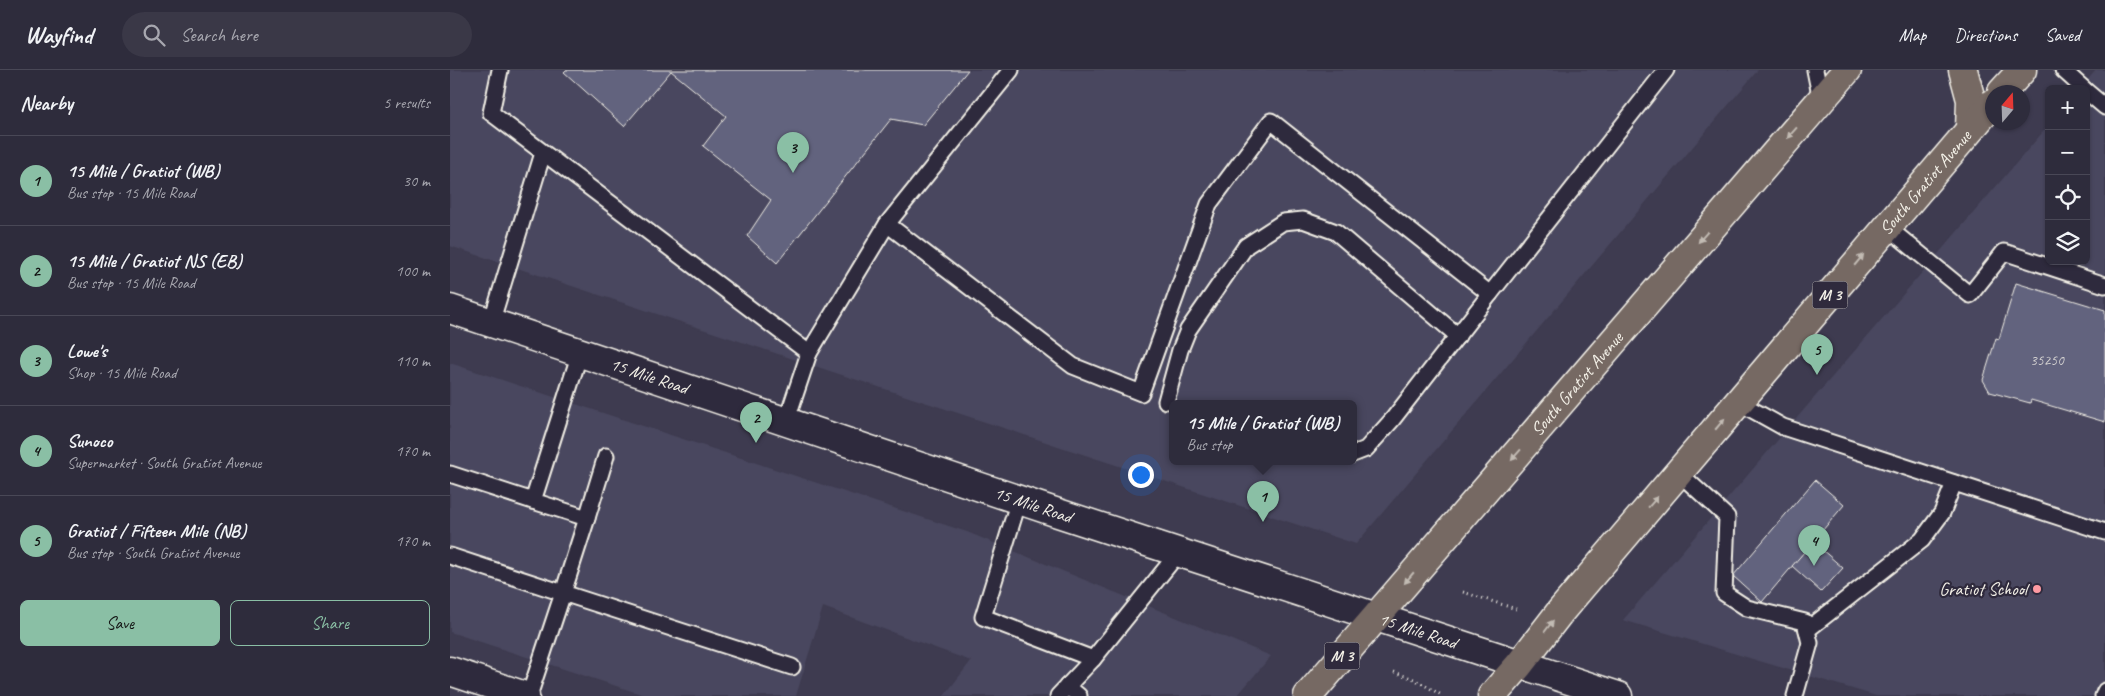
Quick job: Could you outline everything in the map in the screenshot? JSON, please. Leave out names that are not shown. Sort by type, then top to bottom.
[{"type":"main road","name":"South Gratiot Avenue","points":[[1308,696],[1847,70]]},
{"type":"main road","points":[[1963,70],[1971,100],[1970,129]]},
{"type":"main road","points":[[2008,85],[2022,70]]},
{"type":"main road","name":"South Gratiot Avenue","points":[[1492,696],[1678,472],[1985,112]]},
{"type":"main road","name":"15 Mile Road","points":[[450,309],[1019,500],[1618,696]]},
{"type":"main road","points":[[450,671],[525,696]]},
{"type":"lane","points":[[500,70],[491,113],[809,353]]},
{"type":"lane","points":[[786,422],[809,353],[887,224],[1011,70]]},
{"type":"lane","points":[[1357,452],[1366,449],[1414,393],[1666,70]]},
{"type":"lane","points":[[1815,70],[1821,100]]},
{"type":"lane","points":[[2063,70],[2080,85]]},
{"type":"lane","points":[[2090,94],[2105,107]]},
{"type":"lane","points":[[1141,393],[1209,204],[1271,121],[1490,294]]},
{"type":"lane","points":[[491,323],[543,153]]},
{"type":"lane","points":[[1170,400],[1180,350],[1188,330],[1246,246],[1283,222],[1303,220],[1336,232],[1458,336]]},
{"type":"lane","points":[[887,224],[1073,366],[1169,403]]},
{"type":"lane","points":[[1887,227],[1970,295],[2004,252],[2105,285]]},
{"type":"lane","points":[[533,501],[580,353]]},
{"type":"lane","points":[[1738,402],[1783,427],[2105,532]]},
{"type":"lane","points":[[529,696],[606,456]]},
{"type":"lane","points":[[1678,472],[1727,517],[1724,593],[1747,608],[1805,622],[1810,643],[1795,696]]},
{"type":"lane","points":[[450,474],[587,518]]},
{"type":"lane","points":[[1807,630],[1922,540],[1942,513],[1954,483]]},
{"type":"lane","points":[[1019,500],[983,617],[1093,659]]},
{"type":"lane","points":[[1079,696],[1063,691],[1093,659],[1179,552]]},
{"type":"lane","points":[[450,556],[792,666]]},
{"type":"lane","points":[[2103,696],[2105,691]]},
{"type":"path","points":[[1462,592],[1516,609]]},
{"type":"path","points":[[1394,672],[1414,679],[1444,696]]},
{"type":"shaded area","points":[[450,70],[1758,70],[1356,544],[450,246]]},
{"type":"shaded area","points":[[2096,70],[2105,70],[2105,696],[1876,696],[1623,620],[2045,130],[2045,265],[2090,265],[2090,85],[2083,85]]},
{"type":"shaded area","points":[[450,363],[967,532],[1271,656],[1237,696],[944,696],[971,661],[823,607],[796,696],[647,696],[450,632]]},
{"type":"building","points":[[566,70],[968,70],[923,125],[891,119],[777,263],[747,236],[771,200],[703,146],[726,116],[671,71],[624,126],[564,72]]},
{"type":"building","points":[[2016,283],[2105,310],[2105,422],[2031,400],[2030,403],[1990,392],[1983,380],[1996,338],[1999,339]]},
{"type":"building","points":[[1815,480],[1844,505],[1762,602],[1733,576]]},
{"type":"building","points":[[1813,542],[1843,568],[1821,592],[1792,566]]},
{"type":"place","name":"Lowe's","points":[[793,173]]},
{"type":"place","name":"Gratiot / Fifteen Mile (NB)","points":[[1817,375]]},
{"type":"place","name":"15 Mile / Gratiot NS (EB)","points":[[756,443]]},
{"type":"place","name":"15 Mile / Gratiot (WB)","points":[[1263,522]]},
{"type":"place","name":"Sunoco","points":[[1814,566]]},
{"type":"place","name":"Gratiot School","points":[[2037,589]]}]
